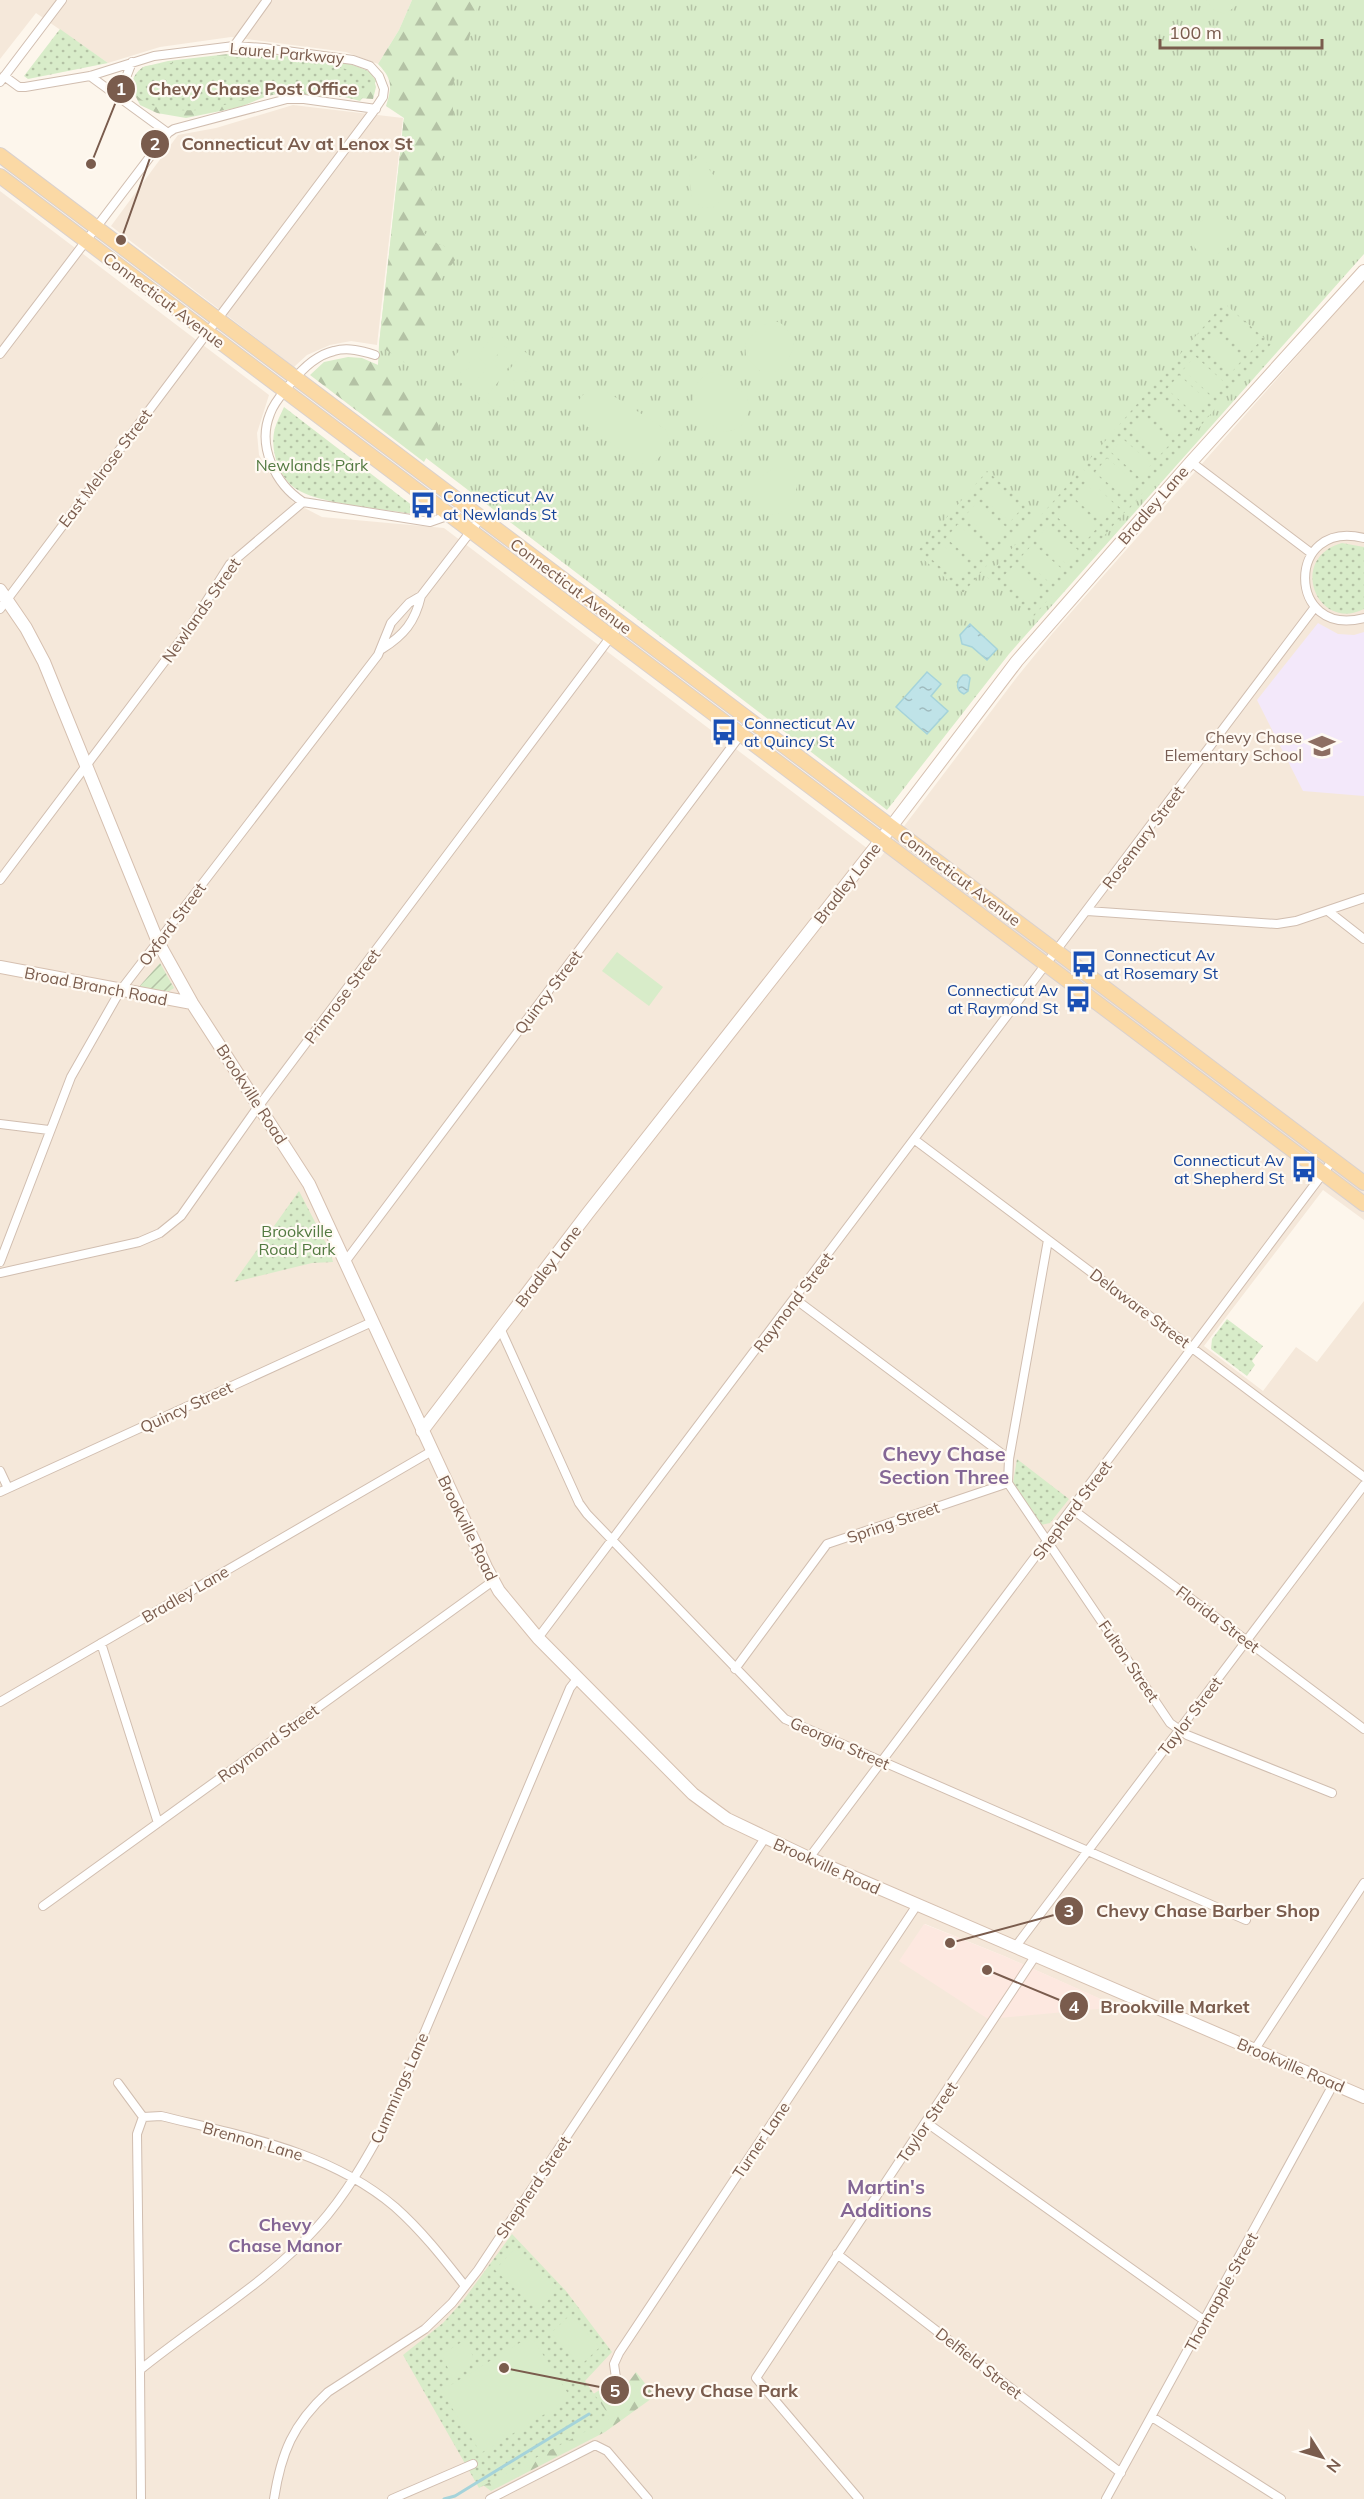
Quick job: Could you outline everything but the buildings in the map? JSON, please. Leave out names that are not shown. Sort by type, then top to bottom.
[{"type":"main road","name":"Connecticut Avenue","points":[[0,155],[97,228],[212,326],[450,515],[1364,1204]]},
{"type":"main road","name":"Connecticut Avenue","points":[[0,176],[86,241],[212,326]]},
{"type":"main road","name":"Bradley Lane","points":[[422,1431],[651,1132],[881,840],[1017,661],[1191,462],[1364,271]]},
{"type":"main road","name":"Connecticut Avenue","points":[[289,385],[481,518],[1364,1183]]},
{"type":"main road","name":"Brookville Road","points":[[2,599],[26,628],[44,662],[158,942],[192,1003],[306,1179],[493,1581],[514,1611],[538,1638],[693,1794],[727,1819],[809,1858],[1364,2097]]},
{"type":"main road","name":"Broad Branch Road","points":[[0,967],[192,1003]]},
{"type":"street","points":[[2,79],[62,0]]},
{"type":"street","points":[[234,46],[267,0]]},
{"type":"street","name":"Laurel Parkway","points":[[2,79],[21,87],[90,76],[154,56],[234,46],[306,52],[353,60],[370,66],[379,76],[384,89],[383,97],[376,109]]},
{"type":"street","points":[[119,96],[132,62]]},
{"type":"street","points":[[90,76],[168,133]]},
{"type":"street","points":[[0,354],[168,133],[180,127],[287,99],[304,99],[376,109]]},
{"type":"street","name":"East Melrose Street","points":[[2,599],[376,109]]},
{"type":"street","points":[[375,355],[354,350],[334,351],[314,360],[289,385],[270,414],[266,446],[274,471],[293,496],[303,502],[421,522],[439,520],[450,515]]},
{"type":"street","points":[[1191,462],[1311,553]]},
{"type":"street","name":"Newlands Street","points":[[0,880],[189,630],[230,564],[303,502]]},
{"type":"street","name":"Oxford Street","points":[[0,1262],[71,1077],[120,991],[382,649],[404,633],[412,623],[421,596],[481,518]]},
{"type":"street","points":[[1364,538],[1349,534],[1335,536],[1322,543],[1311,553],[1305,566],[1304,581],[1307,595],[1315,608],[1325,616],[1338,621],[1364,618]]},
{"type":"street","name":"Oxford Street","points":[[382,649],[391,623],[409,603],[421,596]]},
{"type":"street","name":"Rosemary Street","points":[[1057,952],[1315,608]]},
{"type":"street","name":"Primrose Street","points":[[0,1273],[139,1242],[160,1233],[180,1216],[621,623]]},
{"type":"street","name":"Quincy Street","points":[[345,1262],[752,722]]},
{"type":"street","points":[[1087,912],[1271,924],[1296,921],[1364,898]]},
{"type":"street","points":[[1328,911],[1364,939]]},
{"type":"street","points":[[1047,965],[1057,952]]},
{"type":"street","name":"Raymond Street","points":[[538,1638],[613,1542],[1047,965]]},
{"type":"street","points":[[0,1124],[49,1130]]},
{"type":"street","name":"Delaware Street","points":[[915,1140],[1364,1477]]},
{"type":"street","name":"Shepherd Street","points":[[809,1858],[1333,1160]]},
{"type":"street","points":[[1008,1483],[1009,1459],[1048,1240]]},
{"type":"street","points":[[795,1299],[1009,1459]]},
{"type":"street","name":"Quincy Street","points":[[4,1490],[372,1322]]},
{"type":"street","name":"Georgia Street","points":[[500,1328],[579,1503],[613,1542],[784,1719],[1246,1920]]},
{"type":"street","name":"Bradley Lane","points":[[0,1702],[432,1451]]},
{"type":"street","points":[[0,1471],[4,1490]]},
{"type":"street","name":"Fulton Street","points":[[1008,1483],[1170,1723],[1179,1730],[1332,1793]]},
{"type":"street","name":"Spring Street","points":[[735,1669],[827,1544],[1008,1483]]},
{"type":"street","name":"Taylor Street","points":[[1016,1946],[1364,1485]]},
{"type":"street","name":"Florida Street","points":[[1072,1509],[1364,1729]]},
{"type":"street","name":"Raymond Street","points":[[44,1906],[493,1581]]},
{"type":"street","points":[[101,1643],[158,1823]]},
{"type":"street","name":"Cummings Lane","points":[[140,2370],[271,2272],[319,2226],[353,2180],[388,2119],[570,1688],[577,1679]]},
{"type":"street","name":"Shepherd Street","points":[[274,2499],[285,2447],[315,2404],[328,2392],[414,2338],[437,2318],[465,2286],[765,1838]]},
{"type":"street","points":[[1255,2049],[1364,1883]]},
{"type":"street","name":"Turner Lane","points":[[616,2378],[614,2364],[619,2353],[918,1905]]},
{"type":"street","name":"Taylor Street","points":[[860,2499],[756,2378],[927,2123],[1036,1955]]},
{"type":"street","name":"Thornapple Street","points":[[1106,2499],[1334,2083]]},
{"type":"street","points":[[118,2084],[143,2117],[137,2133],[141,2499]]},
{"type":"street","name":"Brennon Lane","points":[[143,2117],[161,2116],[286,2148],[317,2160],[393,2206],[416,2227],[465,2286]]},
{"type":"street","points":[[927,2123],[1205,2321]]},
{"type":"street","name":"Delfield Street","points":[[837,2254],[1121,2473]]},
{"type":"street","points":[[1152,2417],[1281,2499]]},
{"type":"street","points":[[490,2499],[595,2445],[600,2446],[648,2499]]},
{"type":"street","points":[[392,2499],[473,2464]]},
{"type":"shaded area","points":[[0,0],[412,0],[399,30],[378,64],[346,52],[231,37],[160,47],[108,63],[36,13],[0,59]]},
{"type":"shaded area","points":[[293,105],[403,118],[377,345],[351,341],[330,345],[307,355],[294,367],[111,226],[178,135],[216,128]]},
{"type":"shaded area","points":[[0,191],[269,395],[257,433],[259,455],[270,474],[293,502],[322,517],[444,528],[880,858],[1052,634],[1364,280],[1364,1220],[1323,1190],[1204,1346],[1263,1391],[1296,1347],[1317,1362],[1364,1301],[1364,2499],[0,2499]],"holes":[[[925,1924],[1004,1956],[1118,2007],[900,1961]]]},
{"type":"shaded area","name":"Chevy Chase Elementary School","points":[[1318,623],[1338,634],[1354,635],[1364,632],[1364,796],[1303,791],[1257,700]]},
{"type":"shaded area","points":[[924,1924],[1004,1956],[1119,2007],[988,2019],[899,1961]]},
{"type":"green space","points":[[412,0],[479,0],[469,39],[451,90],[454,119],[424,215],[423,232],[438,244],[461,252],[420,308],[437,321],[405,363],[379,345],[404,118],[386,106],[390,84],[378,64],[399,30]]},
{"type":"green space","points":[[447,0],[1364,0],[1364,254],[1009,654],[887,810],[375,419],[379,345],[404,118]]},
{"type":"green space","points":[[1206,0],[1244,0],[1225,14],[1214,10]]},
{"type":"green space","points":[[60,29],[108,63],[28,79],[24,76]]},
{"type":"green space","points":[[228,54],[302,56],[356,66],[372,73],[376,87],[373,99],[283,93],[267,96],[240,107],[186,118],[157,113],[140,105],[132,89],[134,77],[143,67],[168,61]]},
{"type":"green space","points":[[263,57],[321,64],[378,79],[360,101],[324,93],[288,91],[207,109],[175,110],[151,105],[141,100],[135,93],[134,77],[146,66],[216,58]]},
{"type":"green space","points":[[700,157],[706,161],[721,190],[720,200],[712,208],[702,207],[692,198],[689,173],[694,159]]},
{"type":"green space","points":[[1209,219],[1235,221],[1240,231],[1228,248],[1208,255],[1195,248],[1191,234],[1195,225]]},
{"type":"green space","points":[[1224,303],[1271,344],[1129,509],[1082,468]]},
{"type":"green space","points":[[1231,315],[1260,341],[1248,355],[1219,329]]},
{"type":"green space","points":[[774,321],[779,322],[789,332],[793,349],[788,359],[775,372],[761,372],[746,357],[745,342],[763,325]]},
{"type":"green space","points":[[497,331],[509,340],[491,363],[479,354]]},
{"type":"green space","points":[[1214,334],[1243,359],[1231,373],[1202,348]]},
{"type":"green space","points":[[511,341],[522,350],[504,373],[493,364]]},
{"type":"green space","points":[[462,347],[474,356],[456,379],[444,370]]},
{"type":"green space","points":[[524,351],[535,360],[517,383],[506,374]]},
{"type":"green space","points":[[1195,356],[1224,382],[1212,396],[1183,370]]},
{"type":"green space","points":[[348,357],[362,358],[392,371],[427,397],[435,407],[440,433],[424,462],[310,375],[324,362]]},
{"type":"green space","points":[[477,357],[488,366],[470,389],[458,381]]},
{"type":"green space","points":[[490,368],[502,377],[484,400],[472,392]]},
{"type":"green space","points":[[712,372],[723,376],[747,396],[747,416],[735,430],[721,431],[703,418],[695,406],[693,394],[695,388],[706,375]]},
{"type":"green space","points":[[1179,375],[1208,401],[1196,415],[1167,389]]},
{"type":"green space","points":[[504,378],[516,387],[497,410],[486,402]]},
{"type":"green space","points":[[601,388],[665,429],[670,441],[655,462],[640,463],[575,418],[573,409],[581,397],[591,389]]},
{"type":"green space","points":[[1159,398],[1188,423],[1176,437],[1147,412]]},
{"type":"green space","name":"Newlands Park","points":[[284,407],[426,516],[324,500],[291,485],[277,463],[273,445],[275,428]]},
{"type":"green space","points":[[1143,416],[1172,442],[1160,455],[1131,430]]},
{"type":"green space","points":[[1123,439],[1152,464],[1140,478],[1111,452]]},
{"type":"green space","points":[[1107,458],[1136,483],[1124,497],[1095,472]]},
{"type":"green space","points":[[774,468],[785,468],[793,473],[796,489],[788,507],[779,513],[769,515],[753,503],[752,497],[754,487],[765,474]]},
{"type":"green space","points":[[987,471],[1034,511],[963,593],[916,553]]},
{"type":"green space","points":[[1079,472],[1125,512],[1033,617],[987,577]]},
{"type":"green space","points":[[993,483],[1022,508],[1010,522],[981,497]]},
{"type":"green space","points":[[1085,483],[1114,509],[1102,523],[1073,497]]},
{"type":"green space","points":[[977,502],[1006,527],[994,541],[965,516]]},
{"type":"green space","points":[[1069,502],[1097,528],[1085,542],[1056,516]]},
{"type":"green space","points":[[958,524],[987,550],[975,563],[946,538]]},
{"type":"green space","points":[[1049,525],[1078,550],[1066,564],[1037,538]]},
{"type":"green space","points":[[941,543],[970,569],[958,582],[929,557]]},
{"type":"green space","points":[[1342,543],[1364,547],[1364,609],[1347,614],[1333,611],[1322,603],[1315,591],[1312,577],[1316,563],[1325,551]]},
{"type":"green space","points":[[1033,544],[1062,569],[1050,583],[1021,557]]},
{"type":"green space","points":[[1013,566],[1042,591],[1030,605],[1001,579]]},
{"type":"green space","points":[[617,952],[663,987],[649,1006],[602,971]]},
{"type":"green space","points":[[160,963],[174,988],[165,994],[138,988]]},
{"type":"green space","name":"Brookville Road Park","points":[[299,1191],[330,1251],[333,1262],[312,1263],[234,1282]]},
{"type":"green space","points":[[1227,1319],[1263,1346],[1252,1361],[1255,1365],[1247,1376],[1211,1349],[1212,1339]]},
{"type":"green space","points":[[1017,1459],[1069,1499],[1050,1523],[1041,1525],[1013,1483]]},
{"type":"green space","points":[[512,2234],[566,2291],[612,2352],[585,2381],[611,2418],[479,2488],[403,2355],[443,2323],[462,2302]]},
{"type":"green space","points":[[515,2248],[559,2288],[538,2311],[495,2270]]},
{"type":"green space","points":[[570,2315],[600,2347],[581,2365],[551,2333]]},
{"type":"green space","points":[[531,2336],[571,2398],[481,2453],[441,2391]]},
{"type":"green space","points":[[465,2340],[473,2356],[470,2366],[453,2380],[443,2357],[444,2353]]},
{"type":"green space","points":[[636,2372],[655,2396],[605,2432],[491,2491],[476,2480],[493,2457],[606,2386],[625,2387]]},
{"type":"water","points":[[970,624],[997,649],[987,660],[972,647],[962,644],[960,635]]},
{"type":"water","points":[[927,672],[941,684],[931,696],[948,711],[927,734],[896,707]]},
{"type":"water","points":[[963,675],[970,678],[968,691],[964,694],[957,685]]},
{"type":"waterway","points":[[444,2499],[455,2496],[589,2414]]},
{"type":"place","name":"Chevy Chase Post Office","points":[[91,164]]},
{"type":"place","name":"Connecticut Av at Lenox St","points":[[121,240]]},
{"type":"place","name":"Connecticut Av at Newlands St","points":[[423,505]]},
{"type":"place","name":"Connecticut Av at Quincy St","points":[[724,732]]},
{"type":"place","name":"Chevy Chase Elementary School","points":[[1322,746]]},
{"type":"place","name":"Connecticut Av at Rosemary St","points":[[1084,964]]},
{"type":"place","name":"Connecticut Av at Raymond St","points":[[1078,999]]},
{"type":"place","name":"Connecticut Av at Shepherd St","points":[[1304,1169]]},
{"type":"place","name":"Chevy Chase Barber Shop","points":[[950,1943]]},
{"type":"place","name":"Brookville Market","points":[[987,1970]]},
{"type":"place","name":"Chevy Chase Park","points":[[504,2368]]},
{"type":"district","name":"Chevy Chase Section Three","points":[[944,1466]]},
{"type":"district","name":"Martin's Additions","points":[[886,2198]]},
{"type":"district","name":"Chevy Chase Manor","points":[[285,2235]]}]
